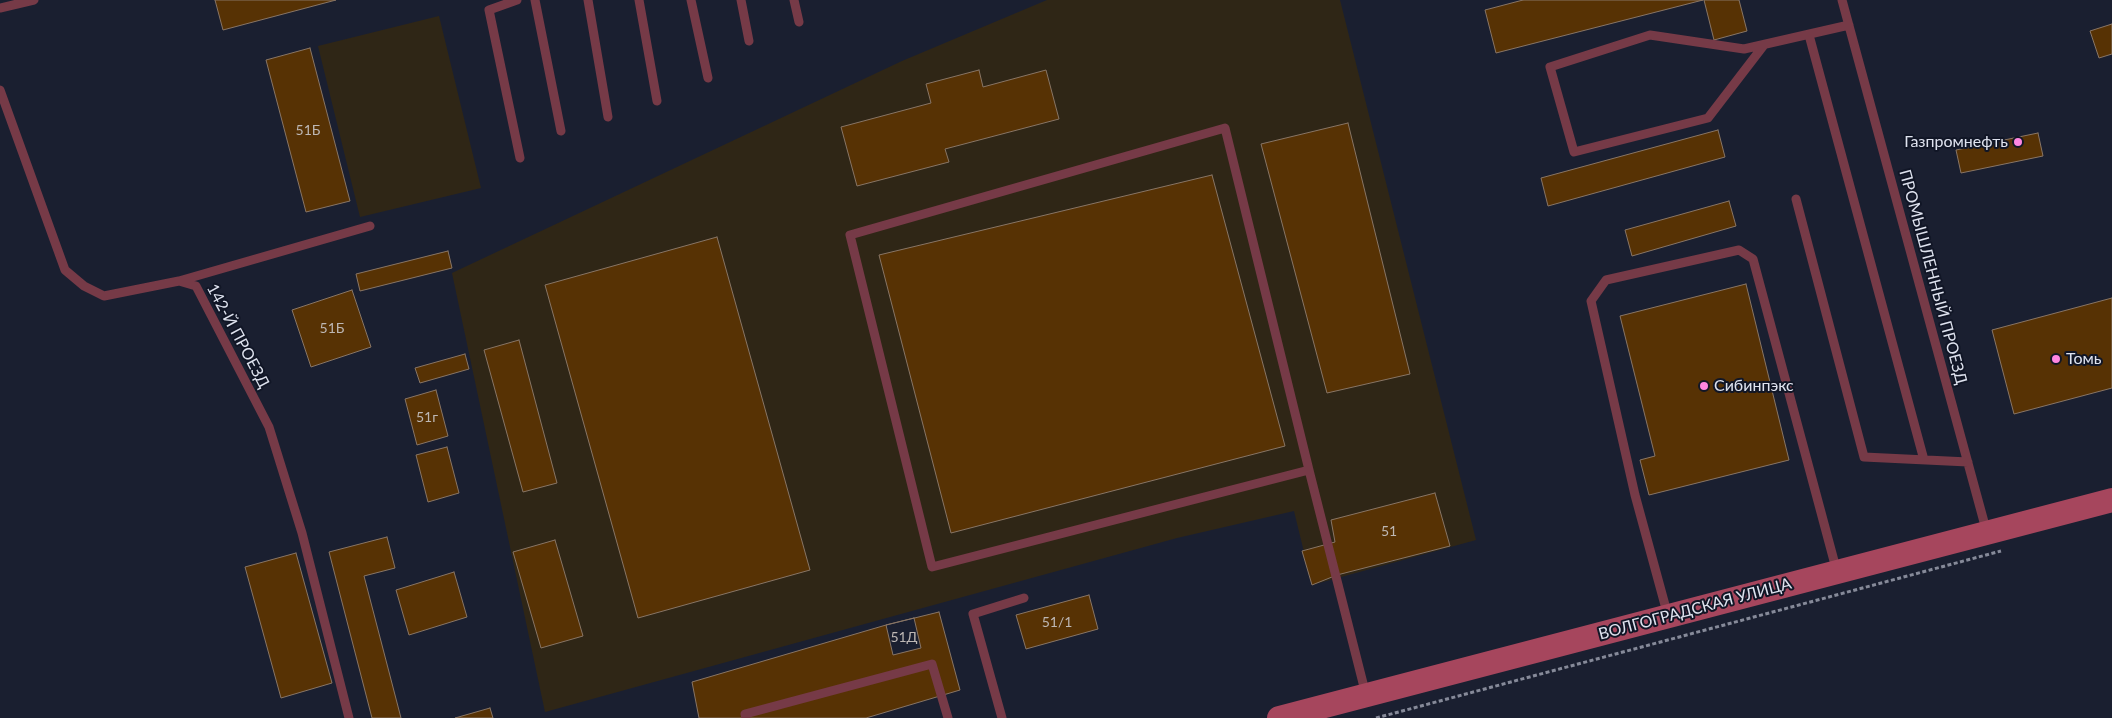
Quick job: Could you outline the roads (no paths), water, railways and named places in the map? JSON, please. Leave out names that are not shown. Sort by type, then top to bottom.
[{"type":"main road","name":"ВОЛГОГРАДСКАЯ УЛИЦА","points":[[1290,716],[2112,500]]},
{"type":"lane","points":[[0,8],[34,0]]},
{"type":"lane","points":[[517,0],[489,10],[520,158]]},
{"type":"lane","points":[[535,0],[562,131]]},
{"type":"lane","points":[[588,0],[608,117]]},
{"type":"lane","points":[[639,0],[657,101]]},
{"type":"lane","points":[[691,0],[708,78]]},
{"type":"lane","points":[[741,0],[750,41]]},
{"type":"lane","points":[[794,0],[799,22]]},
{"type":"lane","name":"ПРОМЫШЛЕННЫЙ ПРОЕЗД","points":[[1842,0],[1987,533]]},
{"type":"lane","points":[[1764,45],[1708,118],[1574,152],[1550,67],[1650,36],[1744,49],[1849,25]]},
{"type":"lane","points":[[1809,35],[1924,460]]},
{"type":"lane","points":[[0,90],[65,270],[84,286],[104,296],[179,281],[370,226]]},
{"type":"lane","points":[[1309,470],[932,568],[850,235],[1225,128],[1366,695]]},
{"type":"lane","points":[[1796,200],[1864,457],[1968,462]]},
{"type":"lane","points":[[1668,616],[1635,495],[1591,301],[1606,280],[1739,250],[1753,259],[1837,572]]},
{"type":"lane","name":"142-Й ПРОЕЗД","points":[[179,281],[196,286],[269,427],[302,532],[349,718]]},
{"type":"lane","points":[[1002,718],[973,614],[1024,598]]},
{"type":"lane","points":[[746,718],[745,714],[932,664],[948,718]]},
{"type":"place","name":"Газпромнефть","points":[[2018,142]]},
{"type":"place","name":"Томь","points":[[2056,359]]},
{"type":"place","name":"Сибинпэкс","points":[[1704,386]]}]
